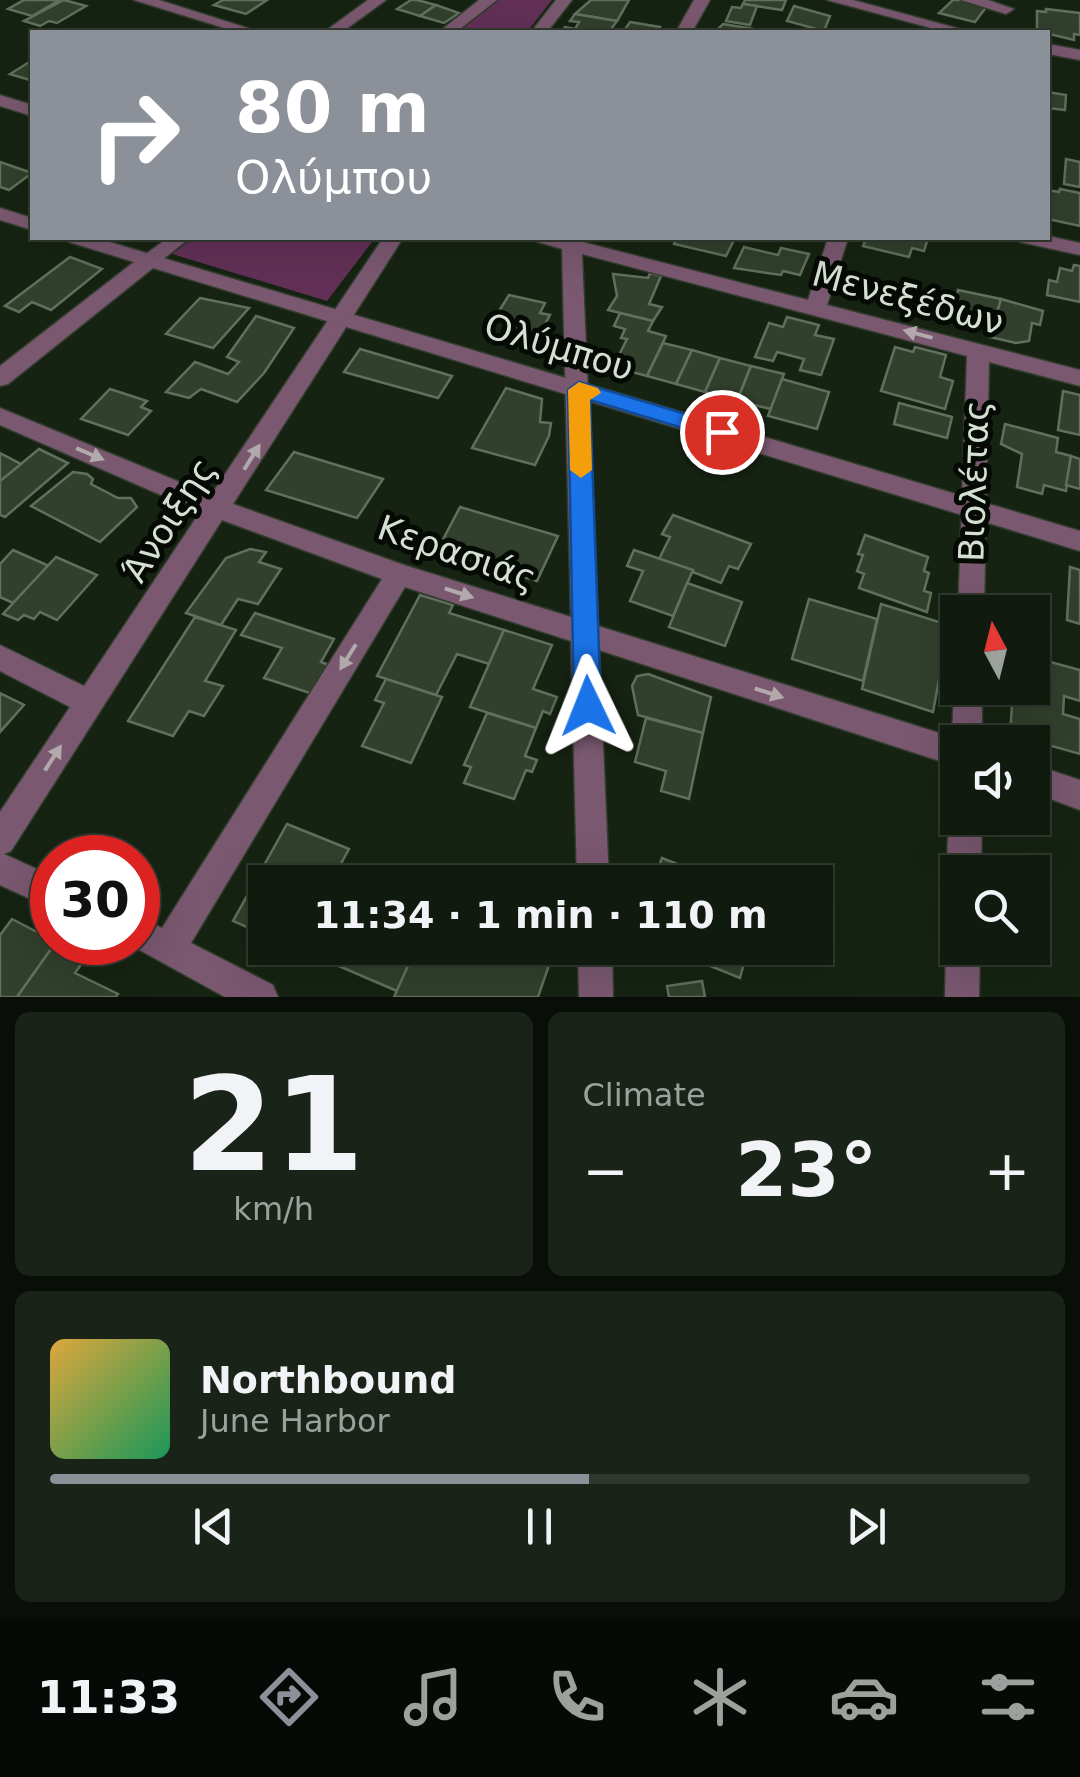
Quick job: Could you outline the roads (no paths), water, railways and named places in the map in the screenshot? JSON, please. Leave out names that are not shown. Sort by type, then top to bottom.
[{"type":"street","points":[[335,30],[378,0]]},
{"type":"street","points":[[450,30],[490,0]]},
{"type":"street","points":[[541,30],[564,0]]},
{"type":"street","points":[[685,30],[702,0]]},
{"type":"street","points":[[835,0],[908,26],[945,30]]},
{"type":"street","points":[[969,0],[1006,10]]},
{"type":"street","points":[[152,1],[246,30]]},
{"type":"street","points":[[1050,49],[1080,55]]},
{"type":"street","points":[[0,100],[30,110]]},
{"type":"street","points":[[0,214],[30,223]]},
{"type":"street","name":"Ολύμπου","points":[[83,240],[1080,541]]},
{"type":"street","points":[[0,378],[177,240]]},
{"type":"street","name":"Άνοιξης","points":[[0,840],[392,240]]},
{"type":"street","name":"Μενεξέδων","points":[[554,240],[1080,378]]},
{"type":"street","points":[[816,307],[837,240]]},
{"type":"street","points":[[1037,240],[1080,249]]},
{"type":"street","points":[[572,244],[592,865]]},
{"type":"street","name":"Βιολέτας","points":[[970,595],[978,350]]},
{"type":"street","name":"Κερασιάς","points":[[0,416],[219,509],[399,574],[940,747]]},
{"type":"street","points":[[160,932],[399,574]]},
{"type":"street","points":[[0,657],[89,703]]},
{"type":"street","points":[[1050,784],[1080,795]]},
{"type":"street","points":[[0,868],[30,882]]},
{"type":"street","points":[[160,946],[260,997]]},
{"type":"street","points":[[595,965],[596,997]]},
{"type":"street","points":[[962,997],[963,965]]}]
